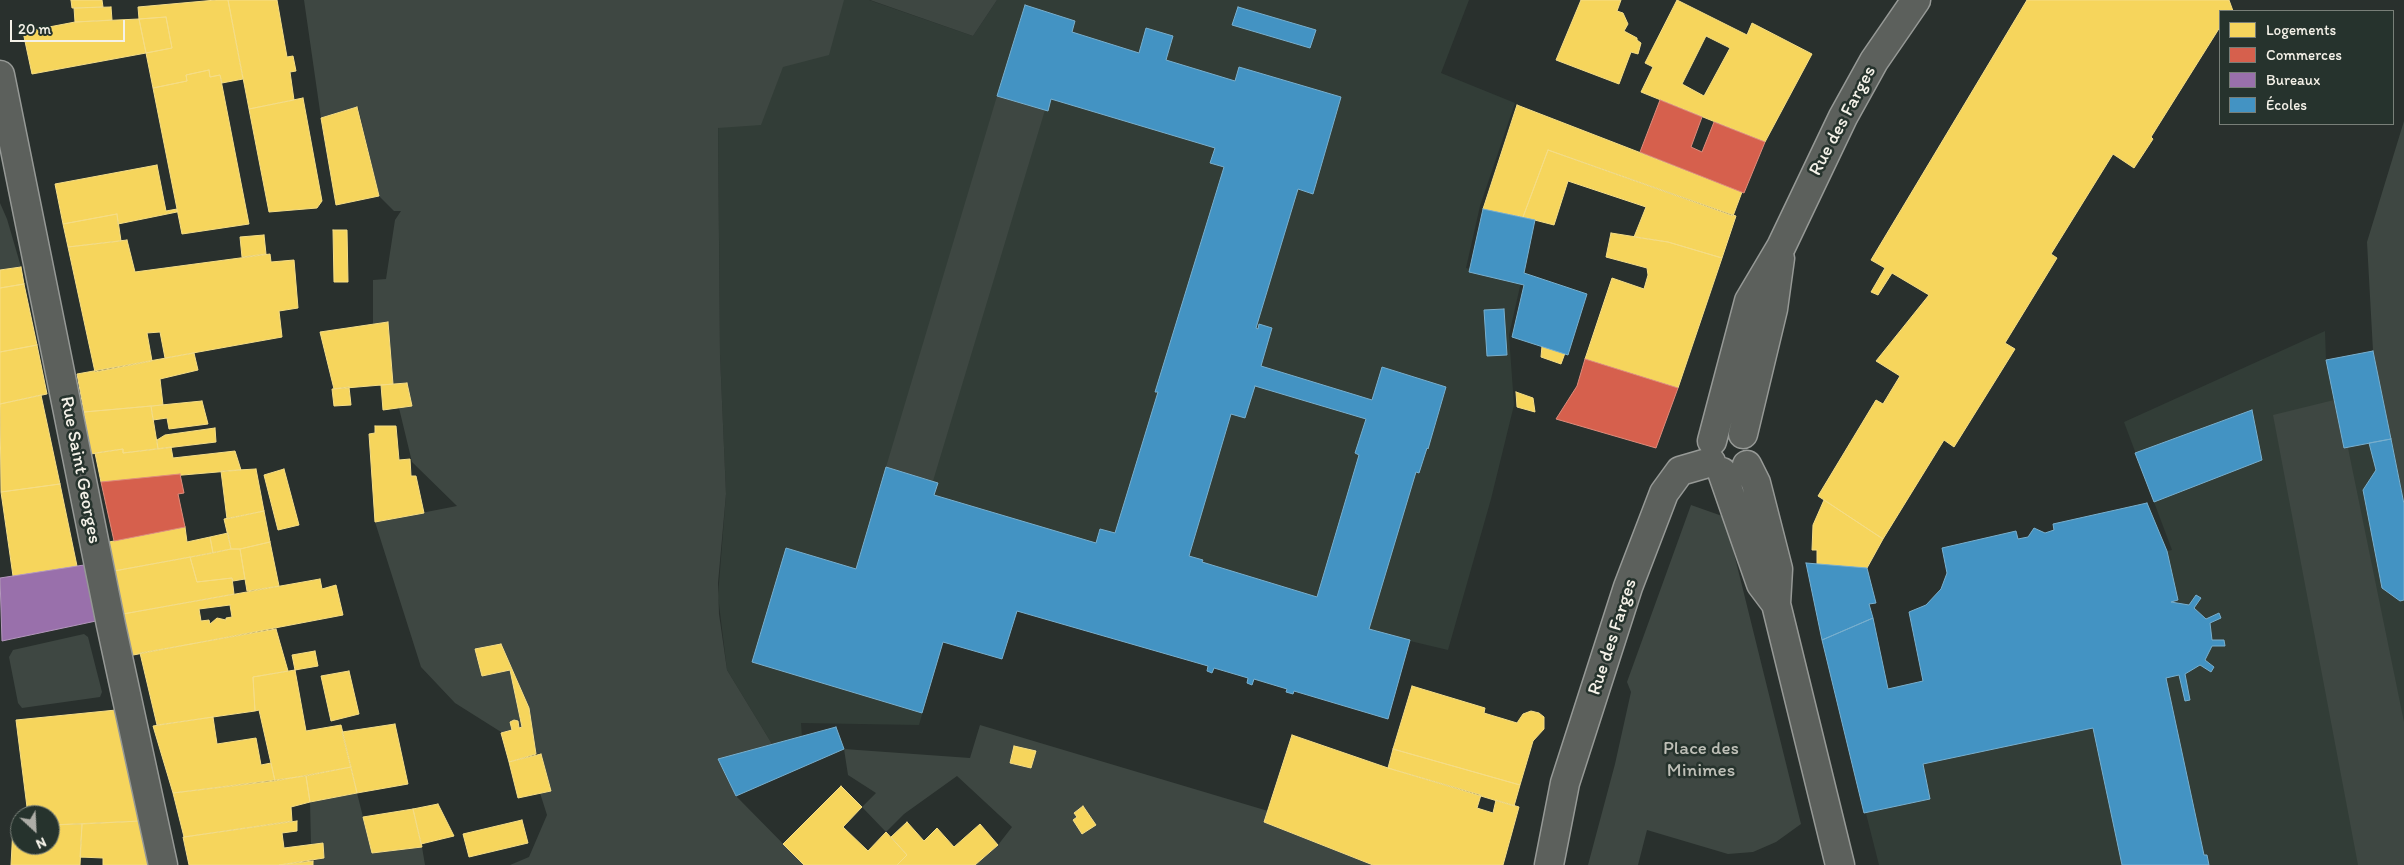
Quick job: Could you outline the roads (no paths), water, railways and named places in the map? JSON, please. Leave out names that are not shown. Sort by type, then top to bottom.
[{"type":"street","name":"Rue des Farges","points":[[1723,460],[1749,301],[1781,247],[1844,116],[1874,61],[1916,0]]},
{"type":"street","name":"Rue Saint Georges","points":[[0,75],[111,625],[163,865]]},
{"type":"street","name":"Rue des Farges","points":[[1723,460],[1716,436],[1729,430],[1743,434],[1773,309],[1781,247]]},
{"type":"street","name":"Rue des Farges","points":[[1550,853],[1565,783],[1614,627],[1664,493],[1680,471],[1723,460]]},
{"type":"street","points":[[1723,460],[1762,584],[1776,604],[1840,865]]},
{"type":"park label","name":"Place des Minimes","points":[[1701,760]]}]
